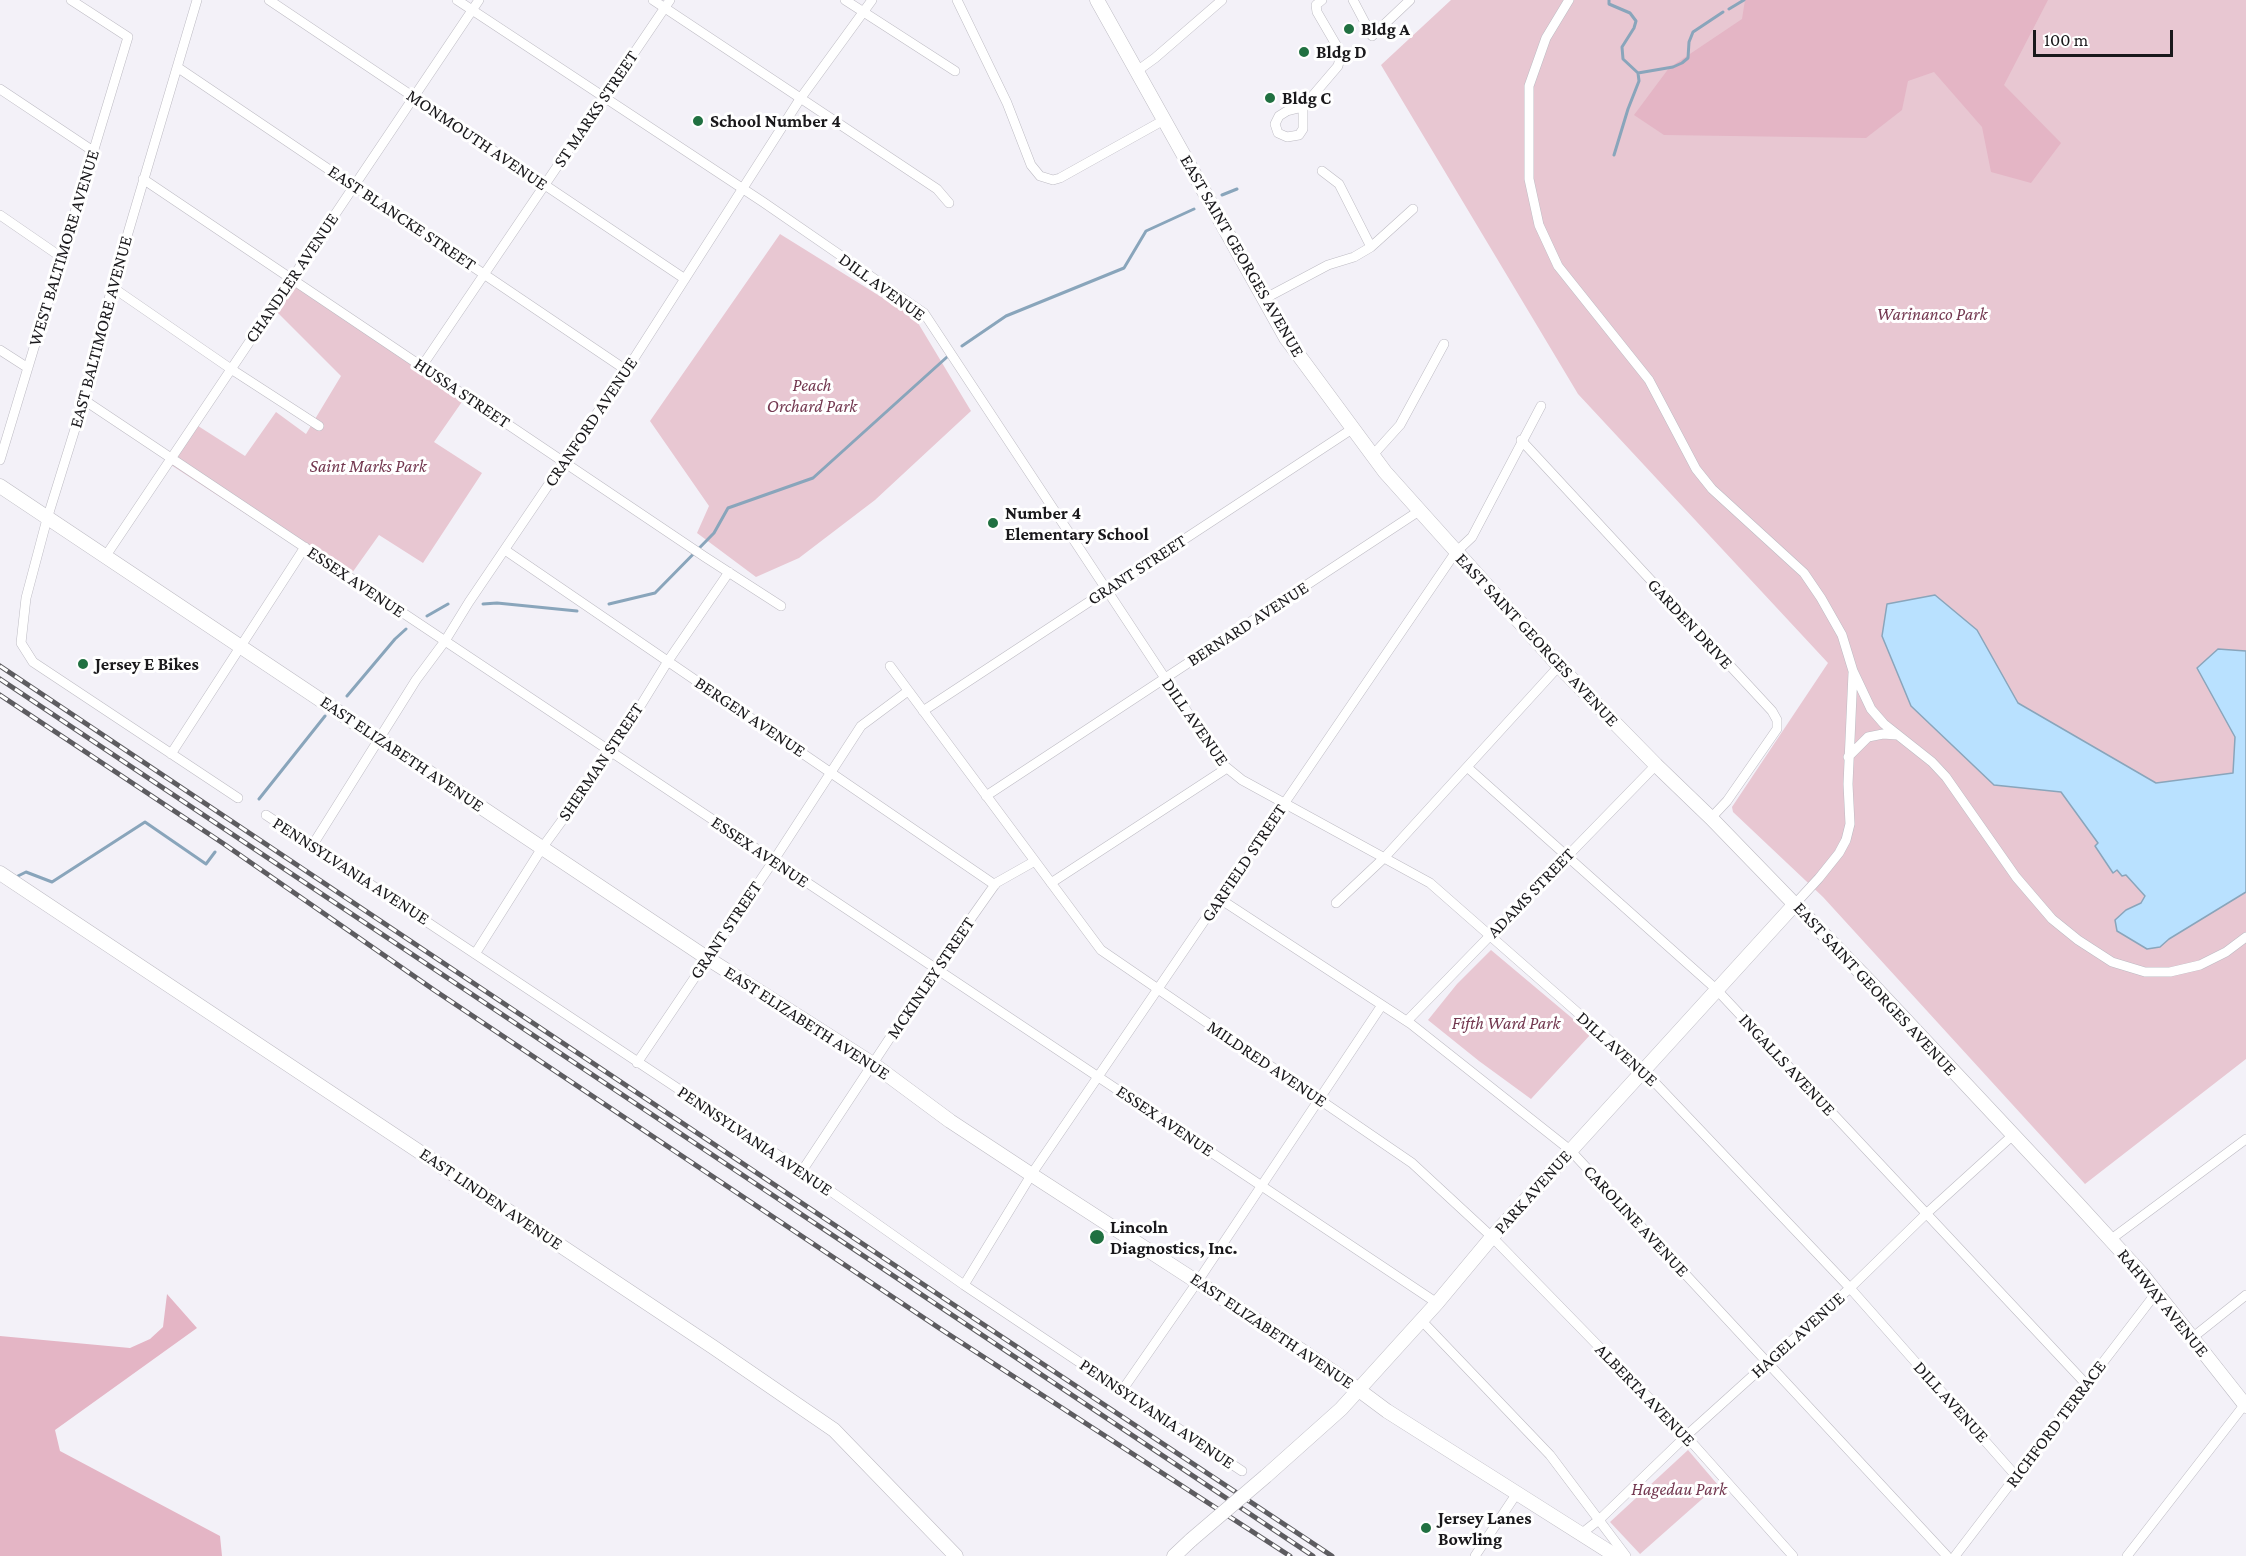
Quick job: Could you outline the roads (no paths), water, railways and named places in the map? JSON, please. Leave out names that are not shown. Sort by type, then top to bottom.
[{"type":"street","name":"WEST BALTIMORE AVENUE","points":[[0,460],[128,37],[70,0]]},
{"type":"street","name":"EAST BALTIMORE AVENUE","points":[[171,754],[33,662],[21,643],[21,631],[26,598],[46,519],[84,400],[112,287],[197,0]]},
{"type":"street","name":"MONMOUTH AVENUE","points":[[269,0],[685,279]]},
{"type":"street","name":"DILL AVENUE","points":[[458,0],[924,313],[1221,764],[1242,780],[1430,883],[1643,1070],[1850,1288],[2016,1476]]},
{"type":"street","name":"CHANDLER AVENUE","points":[[105,557],[479,0]]},
{"type":"street","points":[[653,0],[667,4],[800,99],[937,189],[949,203]]},
{"type":"street","points":[[845,0],[955,71]]},
{"type":"street","name":"CRANFORD AVENUE","points":[[312,846],[378,738],[626,370],[800,99],[872,0]]},
{"type":"street","points":[[957,0],[1006,103],[1031,165],[1034,171],[1046,179],[1060,178],[1164,120]]},
{"type":"street","name":"EAST SAINT GEORGES AVENUE","points":[[1097,0],[1286,338],[1372,456],[1455,553],[1559,666],[1795,904],[2077,1203]]},
{"type":"street","points":[[1137,71],[1222,0]]},
{"type":"street","points":[[1303,107],[1338,66],[1340,58],[1338,48],[1317,12],[1316,5],[1322,0]]},
{"type":"street","points":[[1355,1],[1372,36],[1410,0]]},
{"type":"street","points":[[1569,0],[1546,38],[1529,86],[1529,179],[1539,225],[1558,266],[1649,380],[1696,470],[1712,489],[1804,573],[1842,635],[1853,671],[1871,709],[1884,724],[1932,762],[1946,777],[2016,877],[2052,919],[2078,940],[2112,962],[2145,972],[2170,972],[2200,965],[2226,952],[2246,937]]},
{"type":"street","name":"ST MARKS STREET","points":[[422,366],[667,4]]},
{"type":"street","name":"EAST BLANCKE STREET","points":[[177,67],[626,370]]},
{"type":"street","points":[[0,89],[93,151]]},
{"type":"street","points":[[1322,171],[1339,184],[1371,247]]},
{"type":"street","name":"HUSSA STREET","points":[[143,179],[705,557],[782,606]]},
{"type":"street","points":[[1264,299],[1328,265],[1354,257],[1371,247],[1413,209]]},
{"type":"street","points":[[0,215],[62,257]]},
{"type":"street","points":[[112,287],[319,426]]},
{"type":"street","points":[[1372,456],[1400,425],[1444,344]]},
{"type":"street","points":[[0,350],[28,368]]},
{"type":"street","name":"ESSEX AVENUE","points":[[84,400],[1437,1303]]},
{"type":"street","name":"GARFIELD STREET","points":[[964,1285],[1032,1175],[1098,1077],[1455,553],[1472,537],[1521,440],[1541,406]]},
{"type":"street","name":"GRANT STREET","points":[[923,711],[1352,429]]},
{"type":"street","name":"GARDEN DRIVE","points":[[1521,440],[1772,711],[1777,720],[1777,729],[1727,801],[1711,818]]},
{"type":"street","name":"EAST ELIZABETH AVENUE","points":[[0,486],[46,519],[241,646],[707,958],[873,1064],[950,1121],[1198,1281],[1387,1411],[1616,1556]]},
{"type":"street","name":"BERNARD AVENUE","points":[[986,796],[1419,512]]},
{"type":"street","points":[[238,798],[171,754],[305,547]]},
{"type":"street","name":"BERGEN AVENUE","points":[[504,550],[995,885]]},
{"type":"street","name":"SHERMAN STREET","points":[[475,954],[542,848],[612,752],[668,661],[729,572]]},
{"type":"street","points":[[890,666],[1035,861]]},
{"type":"street","points":[[1336,903],[1385,858],[1559,666]]},
{"type":"street","points":[[1795,904],[1839,853],[1846,840],[1850,824],[1848,757],[1853,671]]},
{"type":"street","name":"GRANT STREET","points":[[637,1063],[861,726],[908,690]]},
{"type":"street","points":[[1848,757],[1868,737],[1883,734],[1897,735]]},
{"type":"street","name":"ADAMS STREET","points":[[1407,1021],[1656,765]]},
{"type":"street","name":"INGALLS AVENUE","points":[[1467,767],[1716,989],[2086,1384]]},
{"type":"street","points":[[1051,883],[1227,768]]},
{"type":"street","name":"PENNSYLVANIA AVENUE","points":[[266,815],[801,1171],[1121,1392],[1242,1471]]},
{"type":"street","name":"MILDRED AVENUE","points":[[1035,861],[1101,950],[1412,1163],[1492,1237]]},
{"type":"street","name":"MCKINLEY STREET","points":[[801,1171],[936,968],[995,885],[1035,861]]},
{"type":"street","name":"EAST LINDEN AVENUE","points":[[0,873],[713,1347],[834,1430],[956,1556]]},
{"type":"street","name":"CAROLINE AVENUE","points":[[1220,899],[1407,1021],[1570,1150],[1947,1556]]},
{"type":"street","name":"PARK AVENUE","points":[[1174,1556],[1341,1409],[1570,1150],[1795,904]]},
{"type":"street","points":[[1121,1392],[1382,1005]]},
{"type":"street","name":"HAGEL AVENUE","points":[[1581,1534],[1850,1288],[1927,1213],[2013,1135]]},
{"type":"street","points":[[2110,1240],[2246,1139]]},
{"type":"street","name":"RAHWAY AVENUE","points":[[2077,1203],[2156,1293],[2245,1405]]},
{"type":"street","name":"ALBERTA AVENUE","points":[[1492,1237],[1686,1436],[1793,1556]]},
{"type":"street","name":"RICHFORD TERRACE","points":[[1955,1556],[2156,1293]]},
{"type":"street","points":[[2192,1338],[2246,1295]]},
{"type":"street","points":[[1421,1320],[1550,1455],[1626,1556]]},
{"type":"street","points":[[2127,1556],[2245,1405]]},
{"type":"street","points":[[1475,1556],[1517,1493]]},
{"type":"water","points":[[1935,595],[1977,630],[2018,703],[2156,783],[2233,773],[2235,737],[2197,668],[2218,649],[2246,651],[2246,892],[2169,939],[2160,947],[2147,949],[2117,931],[2115,920],[2126,910],[2141,903],[2145,896],[2126,875],[2122,876],[2117,870],[2113,873],[2095,846],[2098,843],[2061,792],[1994,785],[1911,706],[1882,636],[1887,604]]},
{"type":"waterway","points":[[1609,0],[1609,4],[1630,13],[1636,21],[1622,47],[1623,59],[1638,73],[1639,81],[1614,155]]},
{"type":"waterway","points":[[1729,9],[1744,0]]},
{"type":"waterway","points":[[1638,73],[1673,67],[1682,63],[1688,58],[1689,42],[1693,32],[1723,12]]},
{"type":"waterway","points":[[1222,195],[1237,189]]},
{"type":"waterway","points":[[962,346],[1006,316],[1124,268],[1146,231],[1194,209]]},
{"type":"waterway","points":[[609,604],[655,593],[714,533],[728,508],[813,478],[947,357]]},
{"type":"waterway","points":[[483,604],[497,603],[577,611]]},
{"type":"waterway","points":[[427,616],[448,604]]},
{"type":"waterway","points":[[347,696],[406,629]]},
{"type":"waterway","points":[[259,799],[325,716]]},
{"type":"waterway","points":[[18,876],[26,872],[52,882],[145,822],[206,864],[215,852]]},
{"type":"railway","points":[[0,666],[1332,1556]]},
{"type":"railway","points":[[0,679],[1313,1556]]},
{"type":"railway","points":[[0,695],[224,844],[434,990],[939,1328],[1290,1556]]},
{"type":"place","name":"Bldg A","points":[[1349,29]]},
{"type":"place","name":"Bldg D","points":[[1304,52]]},
{"type":"place","name":"Bldg C","points":[[1270,98]]},
{"type":"place","name":"School Number 4","points":[[698,121]]},
{"type":"place","name":"Number 4 Elementary School","points":[[993,523]]},
{"type":"place","name":"Jersey E Bikes","points":[[83,664]]},
{"type":"place","name":"Lincoln Diagnostics, Inc.","points":[[1097,1237]]},
{"type":"place","name":"Jersey Lanes Bowling","points":[[1426,1528]]},
{"type":"park label","name":"Warinanco Park","points":[[1932,314]]},
{"type":"park label","name":"Peach Orchard Park","points":[[812,395]]},
{"type":"park label","name":"Saint Marks Park","points":[[368,466]]},
{"type":"park label","name":"Fifth Ward Park","points":[[1506,1023]]},
{"type":"park label","name":"Hagedau Park","points":[[1679,1489]]}]
